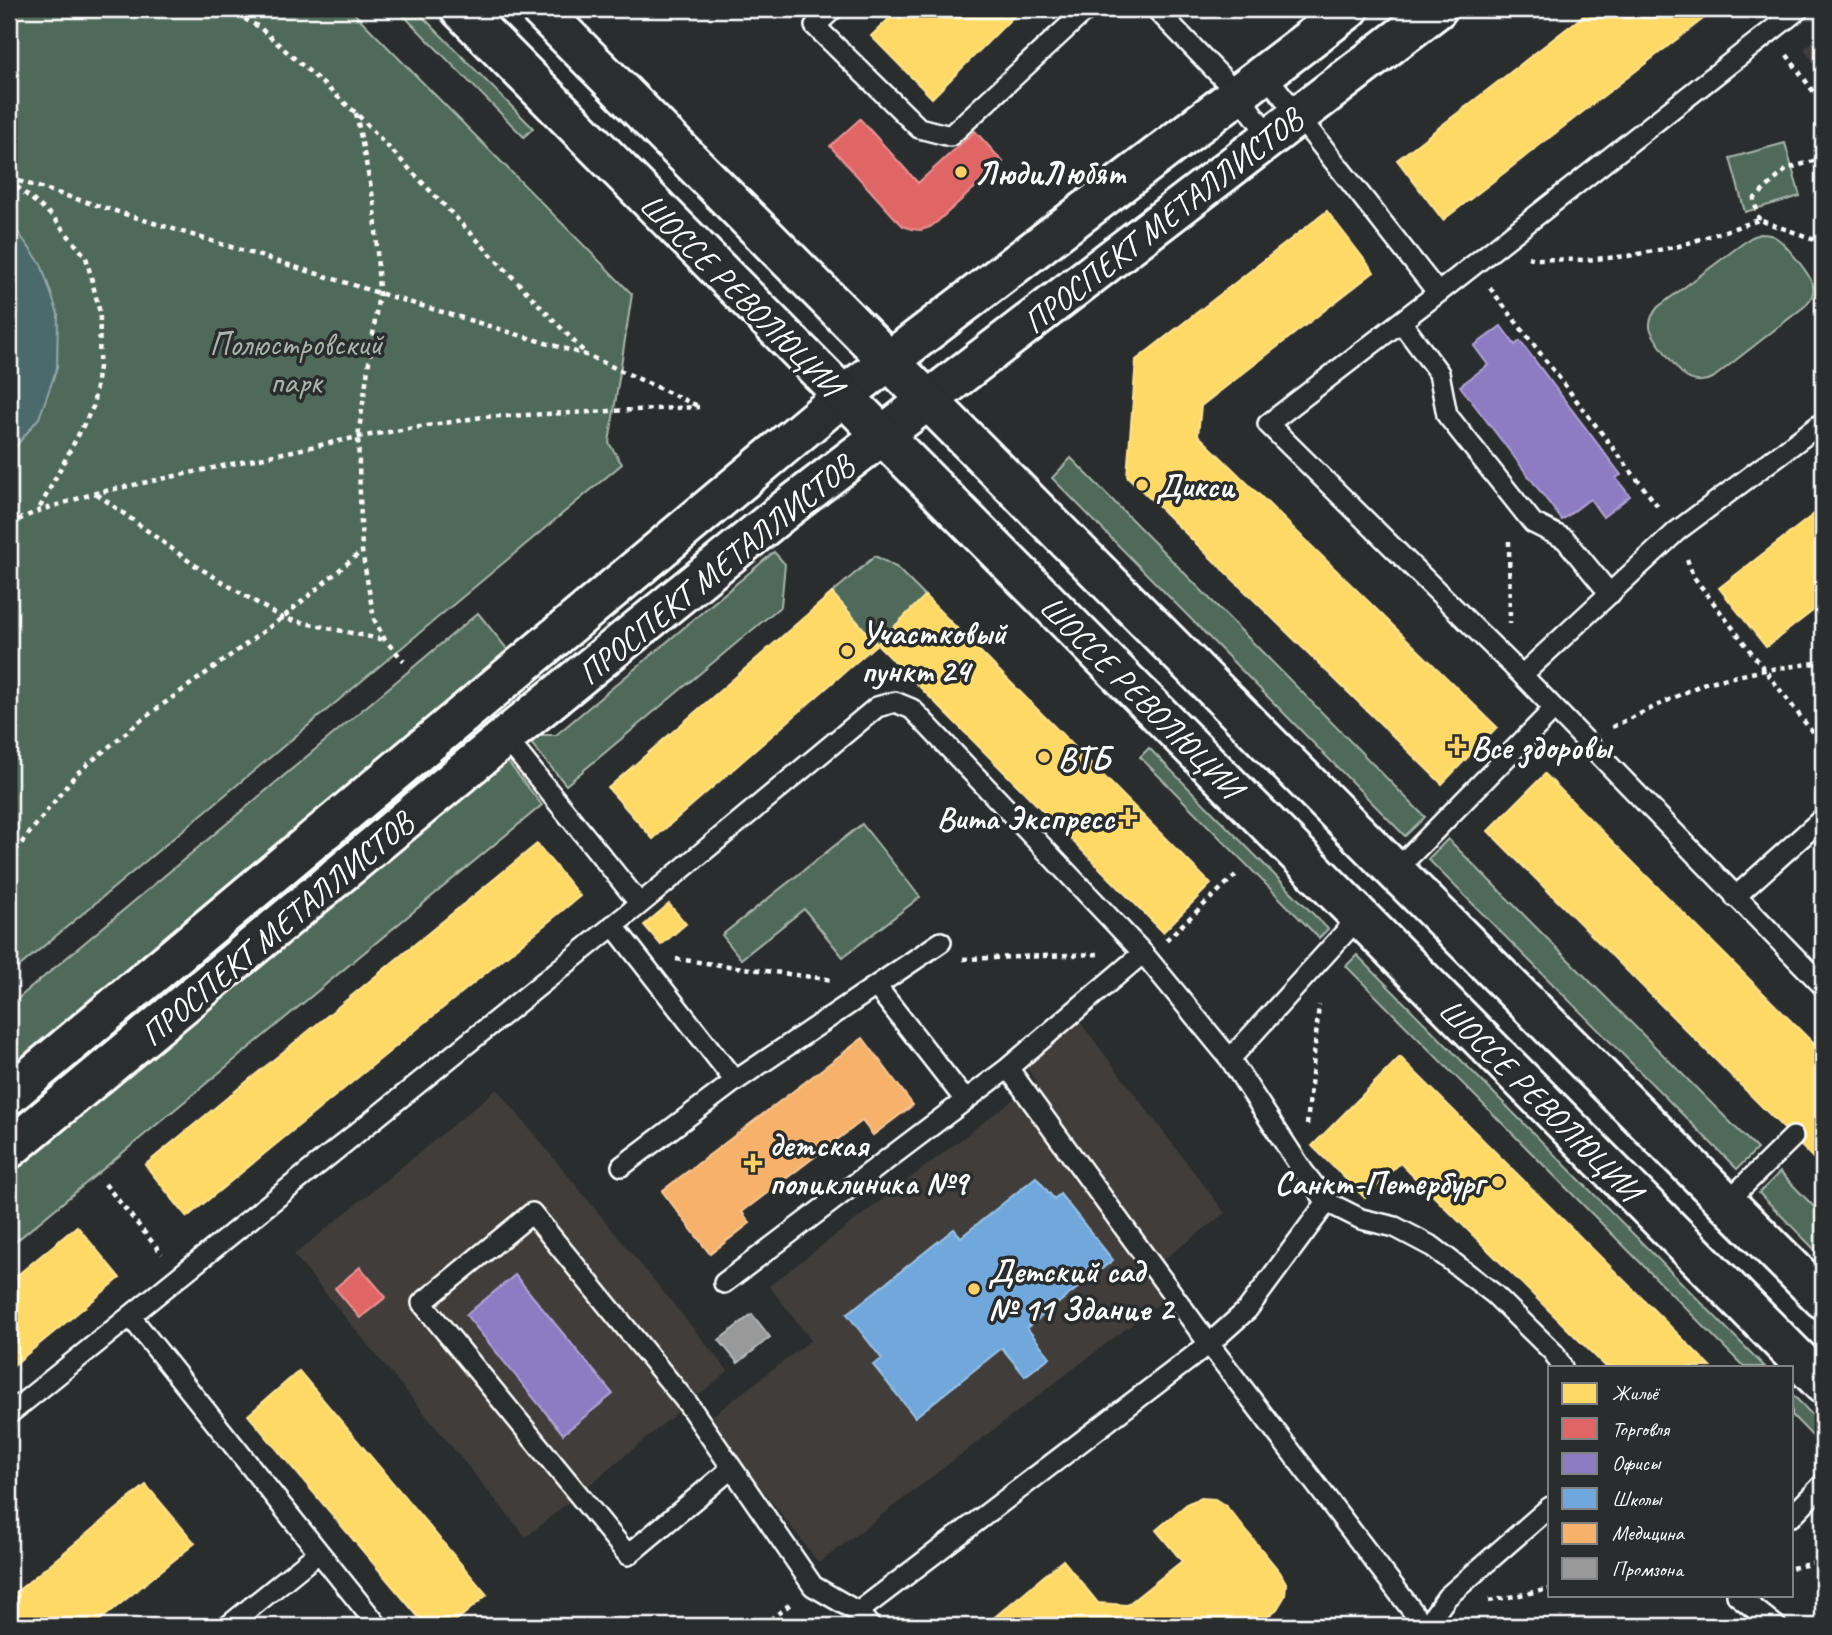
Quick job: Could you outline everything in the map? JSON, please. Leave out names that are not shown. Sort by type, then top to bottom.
[{"type":"main road","name":"ШОССЕ РЕВОЛЮЦИИ","points":[[460,9],[1823,1384]]},
{"type":"main road","name":"ШОССЕ РЕВОЛЮЦИИ","points":[[540,9],[1823,1299]]},
{"type":"main road","name":"ПРОСПЕКТ МЕТАЛЛИСТОВ","points":[[9,1095],[843,396],[1349,9]]},
{"type":"main road","name":"ПРОСПЕКТ МЕТАЛЛИСТОВ","points":[[9,1149],[505,737],[768,524],[1437,9]]},
{"type":"lane","points":[[833,9],[815,26],[919,128],[950,136],[1087,9]]},
{"type":"lane","points":[[1156,9],[1251,84],[1284,126]]},
{"type":"lane","points":[[1800,9],[1268,424],[1516,670],[1823,986]]},
{"type":"lane","points":[[1251,84],[1284,126],[1438,293]]},
{"type":"lane","points":[[1401,322],[1439,373],[1447,415],[1533,523],[1565,539],[1610,594]]},
{"type":"lane","points":[[1516,670],[1610,594],[1677,531],[1823,422]]},
{"type":"lane","points":[[9,1414],[639,904],[877,707],[895,702],[912,709],[1143,953],[1230,1059],[1303,1171],[1327,1202],[1361,1219],[1395,1227],[1433,1247],[1494,1294],[1553,1353],[1561,1366]]},
{"type":"lane","points":[[1395,871],[1554,709]]},
{"type":"lane","points":[[505,737],[639,904]]},
{"type":"lane","points":[[1735,897],[1823,818]]},
{"type":"lane","points":[[1230,1059],[1360,916]]},
{"type":"lane","points":[[613,925],[736,1080]]},
{"type":"lane","points":[[622,1166],[736,1080],[941,942]]},
{"type":"lane","points":[[724,1283],[1008,1068],[1143,953]]},
{"type":"lane","points":[[876,986],[965,1100]]},
{"type":"lane","points":[[1008,1068],[1209,1344],[1429,1621],[1447,1597],[1548,1509]]},
{"type":"lane","points":[[1727,1202],[1793,1137]]},
{"type":"lane","points":[[732,1468],[628,1555],[422,1303],[532,1213],[688,1404],[732,1468],[813,1586],[864,1619],[1209,1344],[1247,1310],[1327,1202]]},
{"type":"lane","points":[[130,1316],[378,1626]]},
{"type":"lane","points":[[1794,1514],[1823,1484]]},
{"type":"lane","points":[[228,1626],[318,1553]]},
{"type":"lane","points":[[1738,1596],[1776,1626]]},
{"type":"path","points":[[227,9],[259,27],[356,113],[589,356]]},
{"type":"path","points":[[1770,32],[1823,105]]},
{"type":"path","points":[[356,113],[374,208],[379,293],[358,437],[362,551],[374,619],[385,640],[404,661]]},
{"type":"path","points":[[1759,220],[1754,199],[1787,169],[1823,158]]},
{"type":"path","points":[[9,179],[589,356],[700,407],[482,416],[358,437],[96,494],[9,524]]},
{"type":"path","points":[[9,179],[51,216],[86,257],[100,313],[99,367],[93,407],[38,512]]},
{"type":"path","points":[[1493,250],[1537,259],[1585,260],[1628,256],[1679,246],[1759,220],[1823,242]]},
{"type":"path","points":[[1473,265],[1677,531],[1693,576],[1823,746]]},
{"type":"path","points":[[1509,492],[1516,670]]},
{"type":"path","points":[[96,494],[193,564],[282,618],[385,640]]},
{"type":"path","points":[[9,859],[76,774],[140,721],[282,618],[362,551]]},
{"type":"path","points":[[1584,741],[1706,683],[1822,661]]},
{"type":"path","points":[[913,961],[1143,953],[1164,942],[1240,872]]},
{"type":"path","points":[[635,954],[876,986]]},
{"type":"path","points":[[1303,1171],[1324,956]]},
{"type":"path","points":[[105,1184],[179,1276]]},
{"type":"path","points":[[1794,1568],[1823,1561]]},
{"type":"path","points":[[762,1626],[813,1586]]},
{"type":"path","points":[[1429,1621],[1548,1591]]},
{"type":"shaded area","points":[[1823,34],[1823,75],[1804,49]]},
{"type":"shaded area","name":"Детский сад № 11 Здание 2","points":[[1080,1022],[1225,1213],[1163,1260],[1182,1286],[819,1563],[708,1419],[811,1340],[769,1286],[1036,1082],[1024,1064]]},
{"type":"shaded area","points":[[497,1089],[728,1371],[526,1537],[294,1255]]},
{"type":"green space","name":"Полюстровский парк","points":[[9,9],[350,9],[632,294],[609,443],[622,464],[9,975]]},
{"type":"green space","points":[[397,9],[415,9],[533,128],[524,137]]},
{"type":"green space","points":[[1785,143],[1800,196],[1745,212],[1730,158]]},
{"type":"green space","points":[[1759,234],[1775,237],[1791,252],[1811,281],[1812,297],[1805,306],[1713,378],[1700,381],[1689,379],[1655,338],[1650,327],[1652,316],[1658,307]]},
{"type":"green space","points":[[1071,458],[1425,817],[1405,836],[1052,478]]},
{"type":"green space","points":[[774,552],[785,564],[781,606],[566,785],[530,742],[540,735],[556,735]]},
{"type":"green space","points":[[875,556],[896,567],[925,596],[877,644],[832,593]]},
{"type":"green space","points":[[478,613],[508,650],[9,1067],[9,1006]]},
{"type":"green space","points":[[1149,748],[1328,929],[1319,938],[1140,757]]},
{"type":"green space","points":[[507,761],[542,805],[9,1247],[9,1175]]},
{"type":"green space","points":[[862,824],[920,897],[843,957],[804,909],[741,959],[722,935]]},
{"type":"green space","points":[[1448,839],[1757,1149],[1737,1169],[1428,859]]},
{"type":"green space","points":[[1357,955],[1764,1366],[1743,1366],[1346,966]]},
{"type":"green space","points":[[1780,1172],[1823,1216],[1823,1258],[1759,1193]]},
{"type":"green space","points":[[1794,1396],[1823,1426],[1823,1447],[1794,1417]]},
{"type":"water","points":[[9,220],[41,264],[58,314],[57,368],[39,418],[9,455]]},
{"type":"building: Жильё","points":[[894,9],[1021,9],[932,98],[871,36],[897,11]]},
{"type":"building: Жильё","points":[[1592,9],[1716,9],[1443,220],[1397,160]]},
{"type":"building: Жильё","points":[[1327,211],[1374,272],[1201,406],[1198,435],[1497,727],[1442,784],[1127,476],[1136,360]]},
{"type":"building: Жильё","points":[[1823,507],[1823,603],[1766,647],[1719,588]]},
{"type":"building: Жильё","points":[[832,593],[877,644],[653,839],[608,788]]},
{"type":"building: Жильё","points":[[925,596],[1211,884],[1163,932],[877,644]]},
{"type":"building: Жильё","points":[[1545,774],[1823,1053],[1823,1168],[1488,831]]},
{"type":"building: Жильё","points":[[537,844],[580,896],[187,1217],[145,1165]]},
{"type":"building: Жильё","points":[[669,904],[686,924],[661,945],[644,925]]},
{"type":"building: Жильё","points":[[1400,1057],[1710,1366],[1605,1366],[1400,1163],[1365,1198],[1312,1146]]},
{"type":"building: Жильё","points":[[77,1226],[120,1278],[9,1369],[9,1282]]},
{"type":"building: Жильё","points":[[299,1371],[487,1595],[450,1626],[426,1626],[248,1415]]},
{"type":"building: Жильё","points":[[146,1485],[195,1543],[93,1626],[9,1626],[9,1598]]},
{"type":"building: Жильё","points":[[1201,1498],[1215,1499],[1226,1506],[1286,1583],[1285,1596],[1277,1609],[1256,1626],[994,1626],[990,1621],[1063,1560],[1098,1603],[1127,1605],[1182,1561],[1156,1530],[1188,1503]]},
{"type":"building: Торговля","name":"ЛюдиЛюбят","points":[[860,119],[918,183],[975,131],[1003,162],[937,222],[921,230],[911,229],[896,219],[830,146]]},
{"type":"building: Торговля","points":[[360,1267],[386,1297],[360,1318],[335,1288]]},
{"type":"building: Офисы","points":[[1501,326],[1515,345],[1520,341],[1621,475],[1616,478],[1630,496],[1603,517],[1590,499],[1562,520],[1460,386],[1488,365],[1474,346]]},
{"type":"building: Офисы","points":[[515,1275],[613,1394],[563,1434],[466,1315]]},
{"type":"building: Школы","points":[[1036,1177],[1054,1199],[1060,1194],[1113,1260],[1027,1328],[1050,1357],[1025,1376],[1002,1348],[915,1417],[873,1365],[882,1359],[847,1314],[954,1229],[961,1237]]},
{"type":"building: Медицина","name":"детская поликлиника №9","points":[[863,1038],[913,1105],[873,1135],[862,1121],[742,1212],[750,1223],[710,1254],[662,1191]]},
{"type":"building: Промзона","points":[[752,1314],[770,1337],[738,1363],[719,1340]]},
{"type":"place","name":"ЛюдиЛюбят","points":[[961,172]]},
{"type":"place","name":"Дикси","points":[[1142,485]]},
{"type":"place","name":"Участковый пункт 24","points":[[847,651]]},
{"type":"place","name":"Все здоровы","points":[[1457,746]]},
{"type":"place","name":"ВТБ","points":[[1044,757]]},
{"type":"place","name":"Вита Экспресс","points":[[1128,817]]},
{"type":"place","name":"детская поликлиника №9","points":[[753,1163]]},
{"type":"place","name":"Санкт-Петербург","points":[[1498,1182]]},
{"type":"place","name":"Детский сад № 11 Здание 2","points":[[974,1289]]}]
